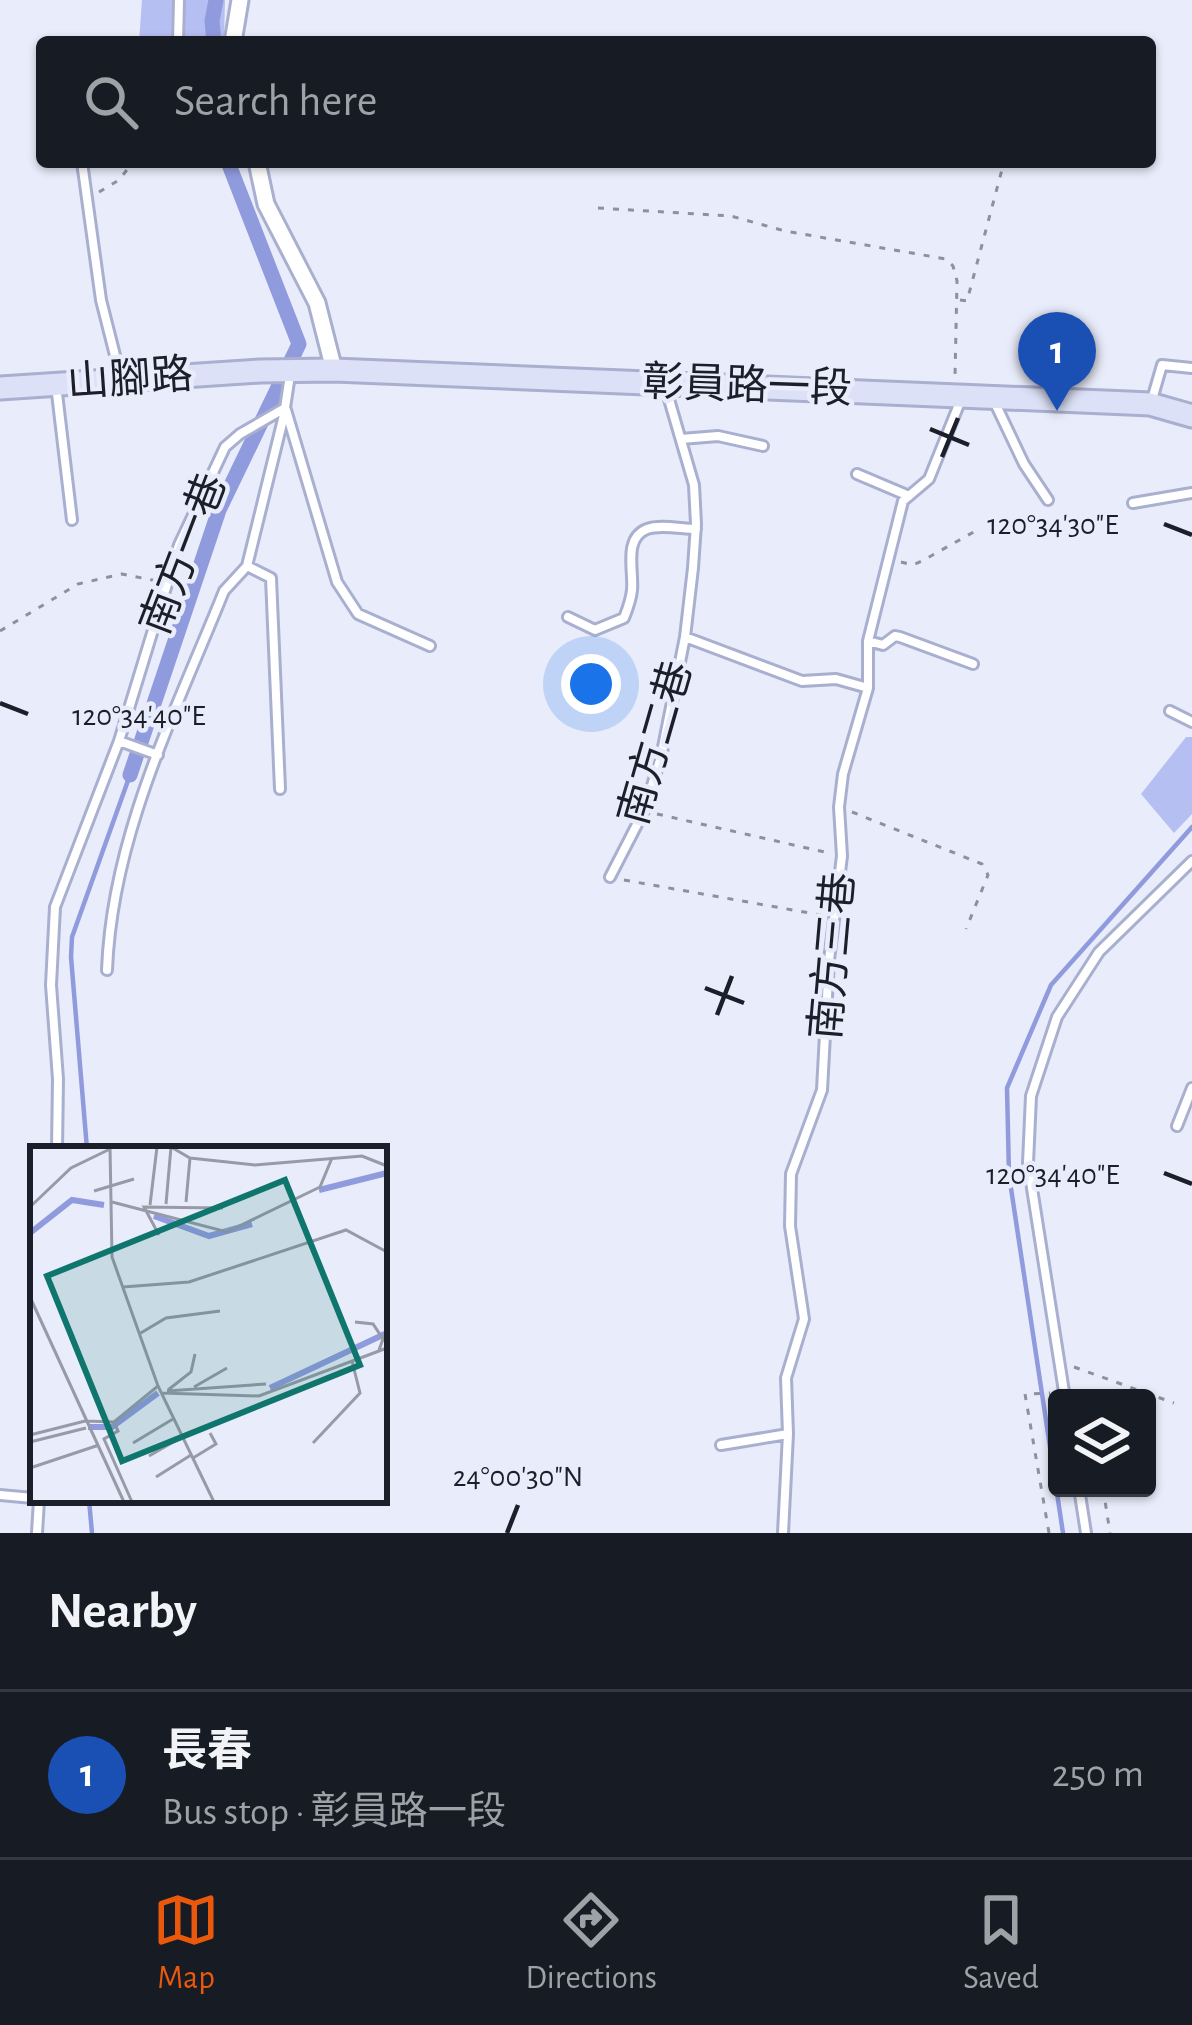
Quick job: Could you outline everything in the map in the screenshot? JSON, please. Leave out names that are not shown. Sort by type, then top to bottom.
[{"type":"main road","name":"彰員路一段","points":[[295,371],[992,396],[1150,404],[1192,416]]},
{"type":"main road","name":"山腳路","points":[[0,388],[295,371]]},
{"type":"street","points":[[234,36],[240,0]]},
{"type":"street","points":[[258,168],[266,204],[317,303],[334,370]]},
{"type":"lane","points":[[178,36],[179,0]]},
{"type":"lane","points":[[83,168],[101,300],[121,380]]},
{"type":"lane","points":[[1150,404],[1162,365],[1192,368]]},
{"type":"lane","name":"南方一巷","points":[[107,970],[115,892],[135,815],[224,592],[247,566],[295,371]]},
{"type":"lane","name":"南方二巷","points":[[610,877],[644,811],[661,757],[685,637],[696,529],[694,485],[664,382]]},
{"type":"lane","points":[[56,384],[72,520]]},
{"type":"lane","name":"南方三巷","points":[[783,1533],[786,1378],[804,1319],[790,1226],[791,1174],[822,1090],[829,960],[842,856],[843,774],[868,688],[868,640],[903,501],[928,479],[956,395]]},
{"type":"lane","points":[[992,396],[1024,464],[1048,500]]},
{"type":"lane","points":[[285,408],[337,582],[358,614],[430,646]]},
{"type":"lane","name":"南方一巷","points":[[57,1146],[51,985],[55,907],[119,741],[179,545],[226,447],[285,408]]},
{"type":"lane","points":[[681,439],[718,436],[764,446]]},
{"type":"lane","points":[[856,474],[909,496]]},
{"type":"lane","points":[[1133,503],[1192,493]]},
{"type":"lane","points":[[568,617],[595,630],[624,618],[632,586],[631,549],[637,537],[648,529],[696,529]]},
{"type":"lane","points":[[247,566],[271,578],[280,789]]},
{"type":"lane","points":[[685,637],[802,681],[836,679],[868,688]]},
{"type":"lane","points":[[868,640],[883,644],[900,637],[974,664]]},
{"type":"lane","points":[[1170,711],[1192,722]]},
{"type":"lane","points":[[119,741],[158,755]]},
{"type":"lane","points":[[1063,1389],[1028,1163],[1031,1096],[1057,1017],[1099,952],[1192,861]]},
{"type":"lane","points":[[1177,1126],[1192,1088]]},
{"type":"lane","points":[[721,1445],[788,1435]]},
{"type":"lane","points":[[0,1495],[30,1498]]},
{"type":"lane","points":[[1080,1497],[1086,1533]]},
{"type":"lane","points":[[36,1503],[37,1533]]},
{"type":"path","points":[[87,198],[119,180],[128,168]]},
{"type":"path","points":[[958,299],[968,301],[1002,168]]},
{"type":"path","points":[[598,208],[731,216],[785,231],[946,260],[957,281],[956,395]]},
{"type":"path","points":[[887,559],[914,565],[979,529]]},
{"type":"path","points":[[0,631],[78,584],[130,573],[167,585]]},
{"type":"path","points":[[839,807],[982,864],[988,875],[966,928]]},
{"type":"path","points":[[644,811],[842,856]]},
{"type":"path","name":"南方二巷","points":[[610,877],[834,917]]},
{"type":"path","points":[[1060,1366],[1076,1367],[1174,1403]]},
{"type":"path","points":[[1048,1395],[1025,1394],[1048,1533]]},
{"type":"path","points":[[1104,1497],[1110,1533]]},
{"type":"shaded area","points":[[142,0],[225,0],[224,36],[139,36]]},
{"type":"shaded area","points":[[1186,737],[1192,737],[1192,814],[1174,833],[1141,794]]},
{"type":"waterway","points":[[213,36],[216,0]]},
{"type":"waterway","points":[[130,775],[219,510],[299,344],[230,168]]},
{"type":"waterway","points":[[87,1146],[72,937],[130,775]]},
{"type":"waterway","points":[[1063,1533],[1009,1175],[1007,1088],[1051,985],[1192,827]]},
{"type":"waterway","points":[[89,1503],[92,1533]]},
{"type":"place","name":"長春","points":[[1057,411]]}]
